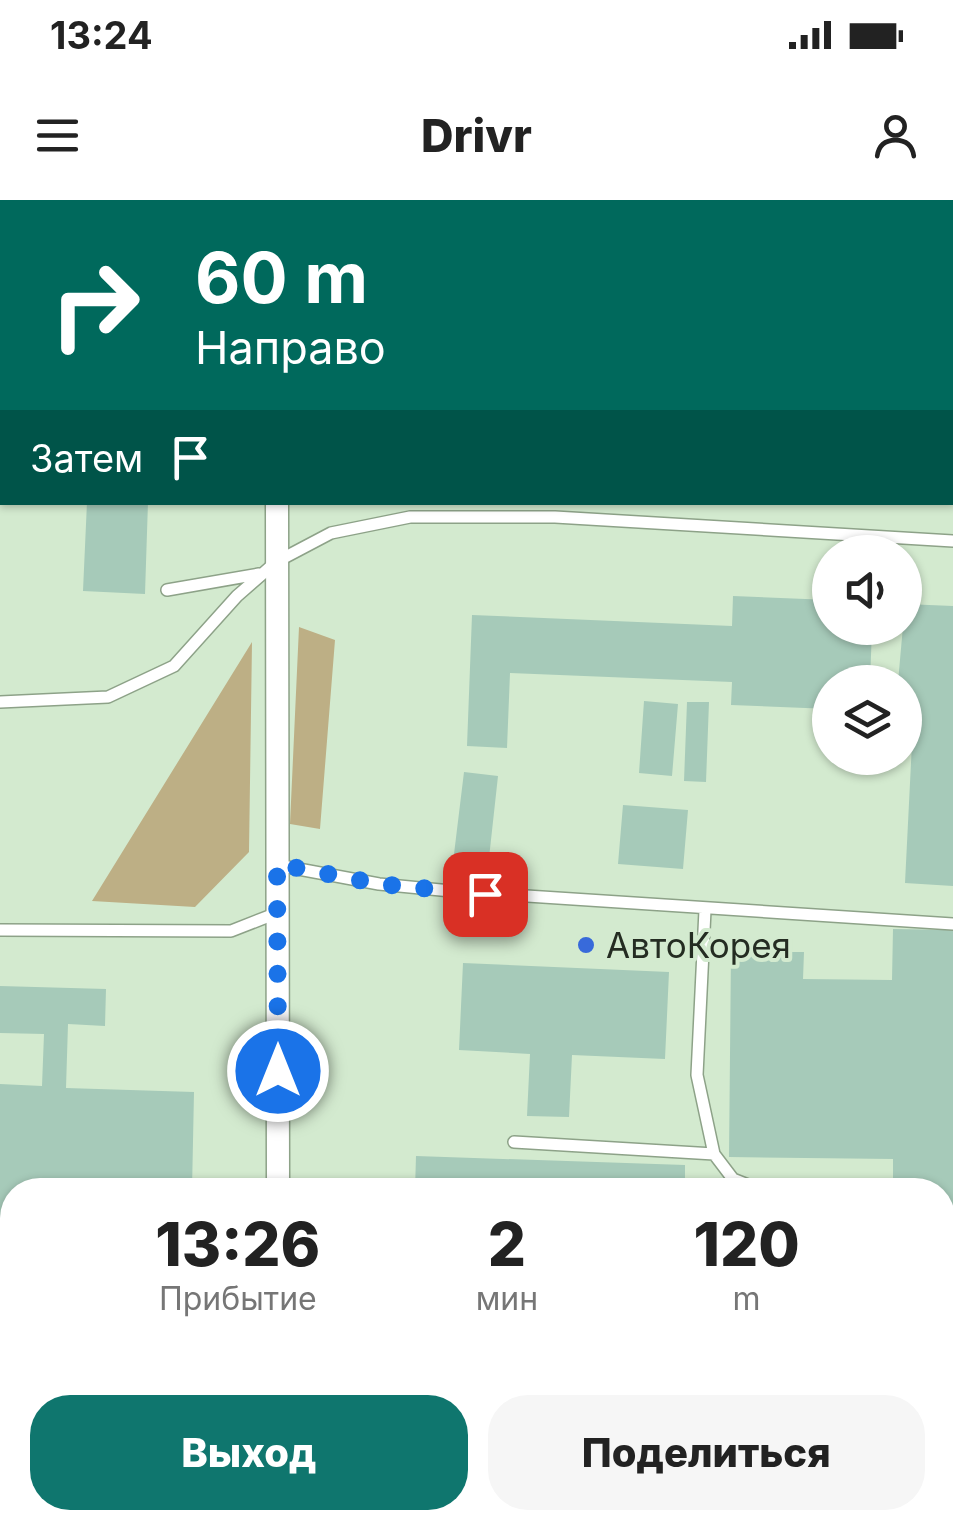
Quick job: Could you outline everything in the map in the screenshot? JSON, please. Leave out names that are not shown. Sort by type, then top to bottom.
[{"type":"street","points":[[277,505],[270,567],[277,864],[278,1178]]},
{"type":"lane","points":[[0,702],[19,704],[108,696],[174,666],[237,596],[270,567],[331,533],[410,518],[555,518],[953,541]]},
{"type":"lane","points":[[167,590],[270,567]]},
{"type":"lane","points":[[277,864],[379,884],[706,910],[953,924]]},
{"type":"lane","points":[[706,910],[697,1075],[714,1154],[733,1178]]},
{"type":"lane","points":[[0,930],[231,932],[277,913]]},
{"type":"lane","points":[[514,1142],[714,1154]]},
{"type":"shaded area","points":[[299,627],[335,640],[320,829],[290,824]]},
{"type":"shaded area","points":[[252,642],[249,852],[195,907],[92,901]]},
{"type":"building","points":[[87,505],[148,505],[145,594],[83,591]]},
{"type":"building","points":[[733,596],[812,599],[812,645],[871,645],[871,665],[812,665],[812,708],[731,705],[732,682],[510,673],[507,748],[467,746],[472,615],[732,626]]},
{"type":"building","points":[[922,605],[953,606],[953,886],[905,883],[910,775],[922,775],[922,665],[900,665],[901,645],[922,645]]},
{"type":"building","points":[[644,701],[678,704],[672,776],[639,773]]},
{"type":"building","points":[[687,702],[709,702],[706,782],[684,781]]},
{"type":"building","points":[[464,772],[498,776],[489,858],[454,854]]},
{"type":"building","points":[[623,805],[688,810],[683,869],[618,864]]},
{"type":"building","points":[[893,929],[953,930],[953,1178],[893,1178],[893,1159],[729,1157],[731,952],[804,952],[803,979],[892,980]]},
{"type":"building","points":[[463,963],[669,972],[665,1059],[572,1055],[569,1117],[527,1116],[530,1054],[459,1050]]},
{"type":"building","points":[[0,986],[106,989],[105,1026],[68,1024],[66,1088],[194,1092],[192,1178],[0,1178],[0,1084],[42,1086],[44,1034],[0,1033]]},
{"type":"building","points":[[416,1156],[685,1165],[685,1178],[415,1178]]},
{"type":"place","name":"АвтоКорея","points":[[586,945]]},
{"type":"route","points":[[278,1071],[277,864],[379,884],[485,894]]}]
